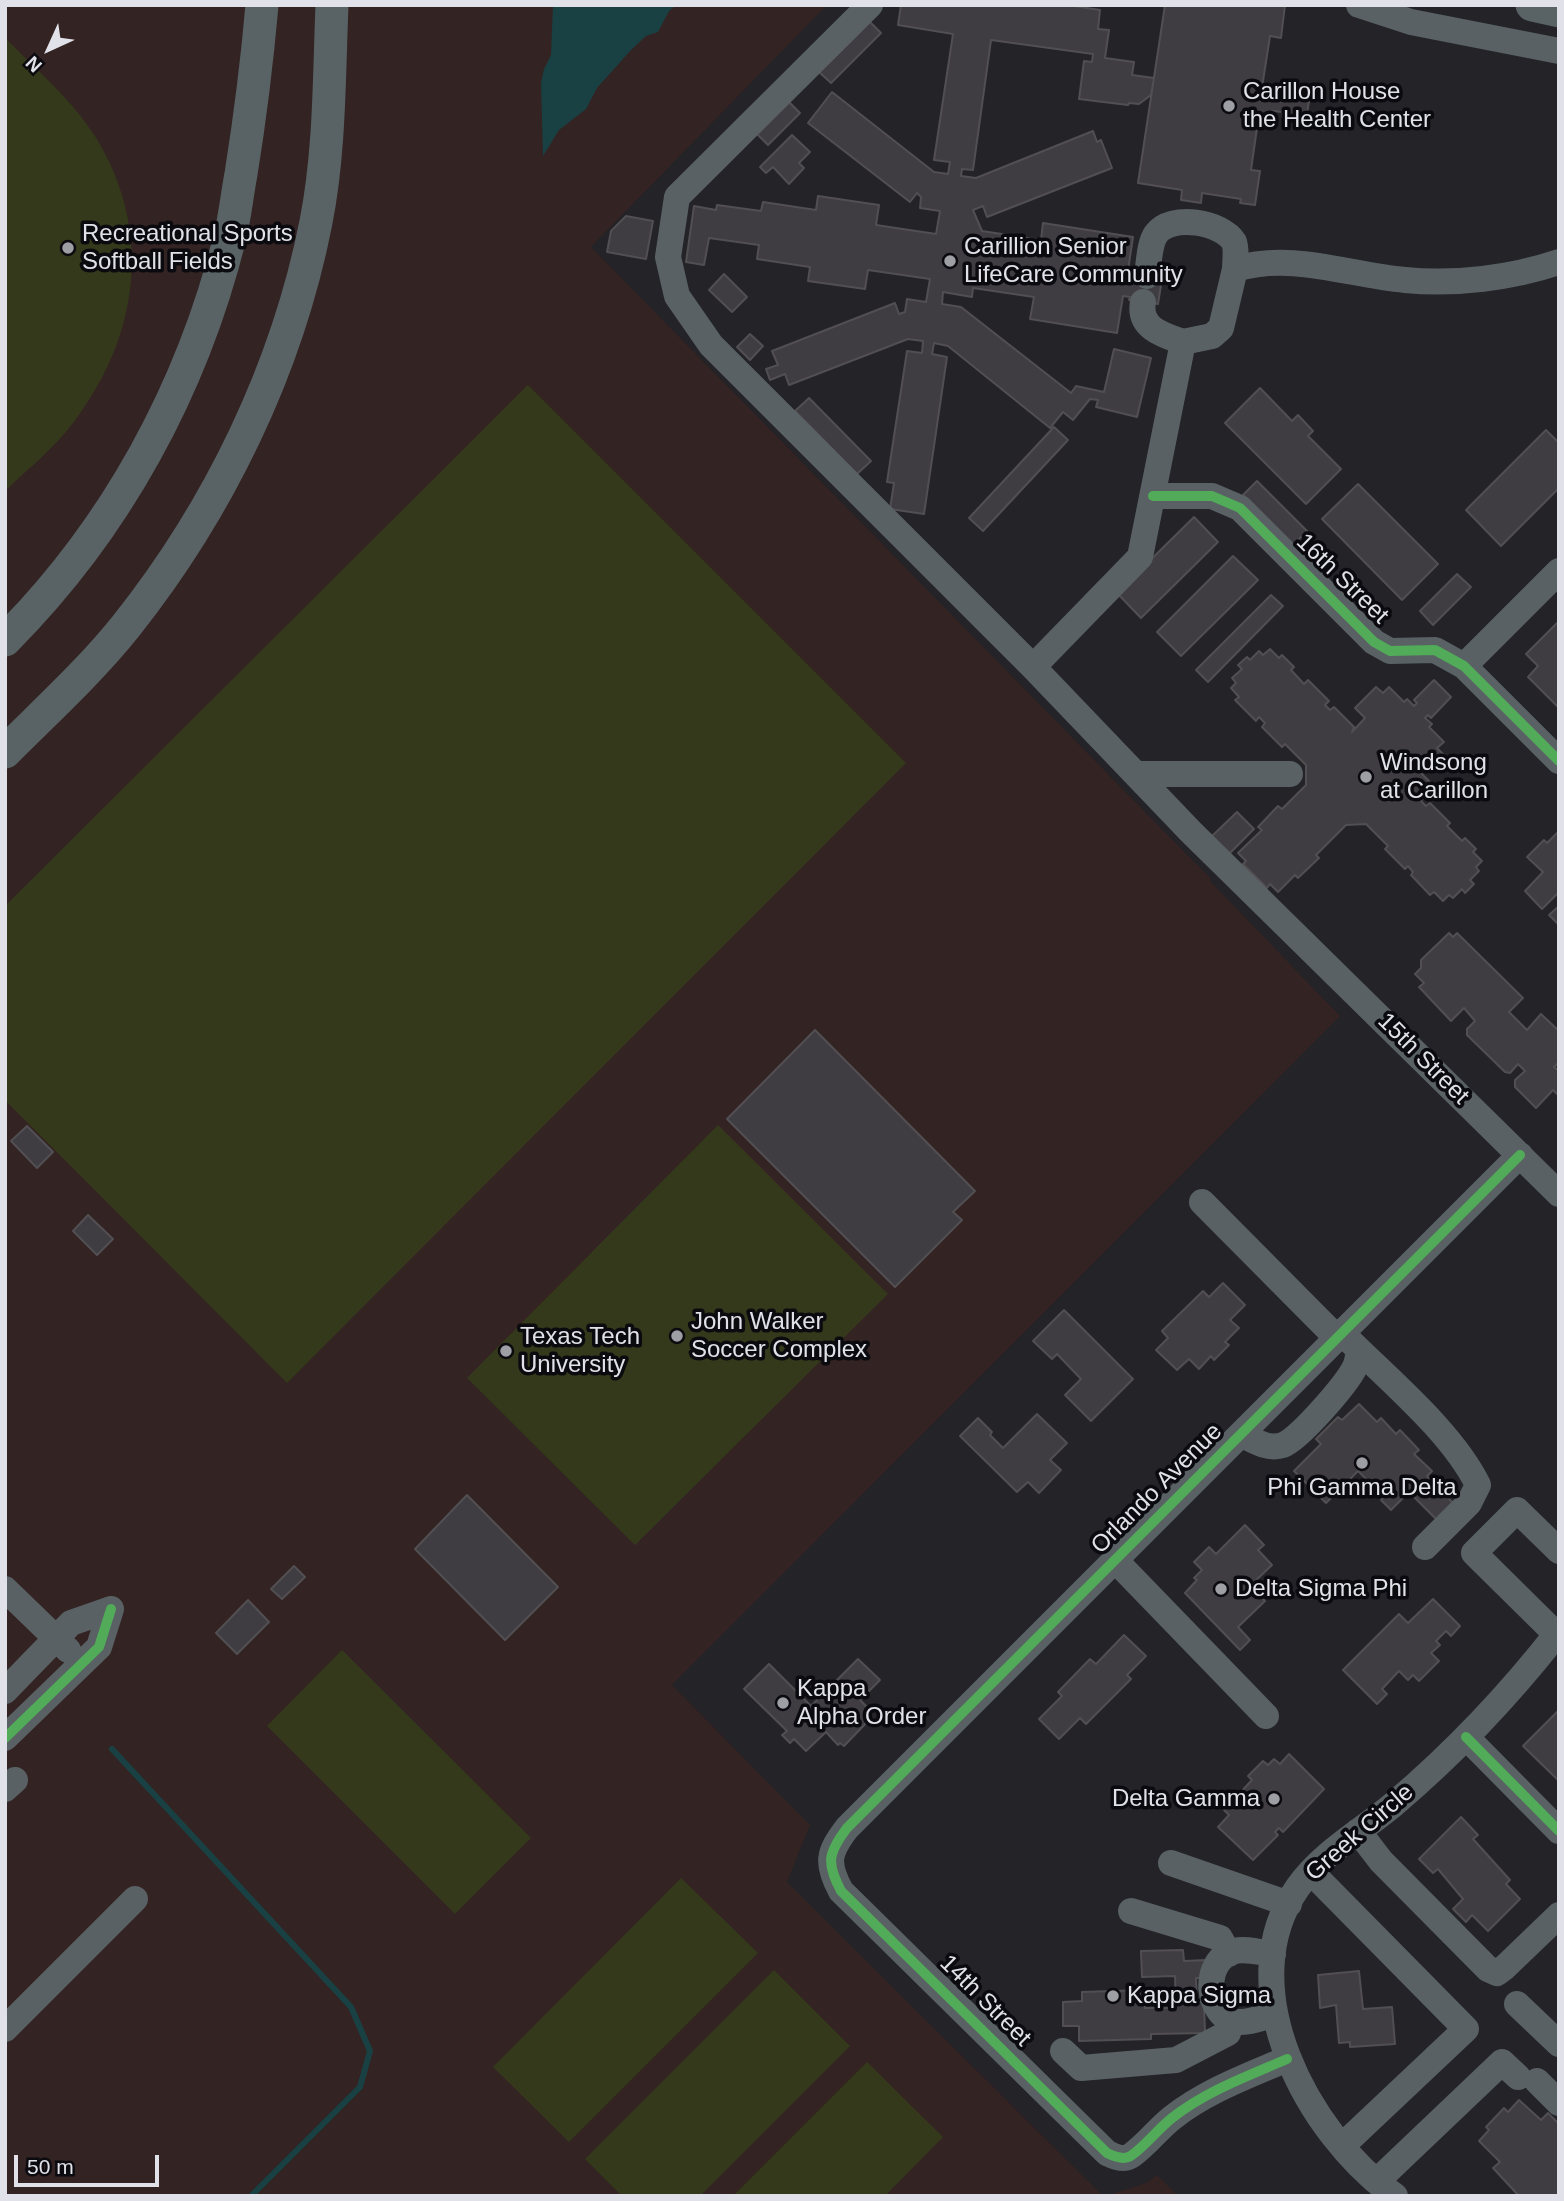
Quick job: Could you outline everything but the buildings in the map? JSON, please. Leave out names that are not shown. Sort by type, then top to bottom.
[{"type":"main road","points":[[5,640],[42,603],[103,524],[159,431],[187,369],[217,288],[231,233],[246,145],[262,5]]},
{"type":"main road","points":[[5,752],[125,627],[176,559],[225,479],[266,389],[297,299],[316,221],[326,143],[332,5]]},
{"type":"main road","points":[[1532,5],[1559,11]]},
{"type":"street","name":"15th Street","points":[[870,5],[677,197],[668,257],[677,296],[711,345],[1033,667],[1191,832],[1559,1194]]},
{"type":"street","points":[[1359,5],[1411,22],[1559,51]]},
{"type":"street","points":[[1181,221],[1225,232],[1235,244],[1235,270],[1221,328],[1212,336],[1183,342],[1157,332],[1146,324],[1141,310],[1154,236],[1164,225],[1181,221]]},
{"type":"street","points":[[1235,270],[1257,263],[1282,261],[1406,281],[1475,279],[1541,268],[1559,262]]},
{"type":"street","points":[[1033,667],[1140,557],[1183,342]]},
{"type":"street","name":"16th Street","points":[[1153,496],[1212,496],[1240,508],[1374,642],[1390,651],[1435,650],[1464,666],[1559,761]]},
{"type":"street","points":[[1464,666],[1557,575]]},
{"type":"street","points":[[1136,774],[1290,774]]},
{"type":"street","name":"Orlando Avenue","points":[[830,1858],[834,1846],[847,1828],[1241,1434],[1346,1341],[1520,1155]]},
{"type":"street","points":[[1202,1202],[1443,1435],[1466,1461],[1478,1485],[1469,1503],[1425,1547]]},
{"type":"street","points":[[1241,1434],[1266,1446],[1284,1444],[1307,1425],[1333,1397],[1354,1367],[1346,1341]]},
{"type":"street","points":[[1558,1633],[1474,1553],[1517,1510],[1559,1551]]},
{"type":"street","points":[[1115,1560],[1266,1716]]},
{"type":"street","points":[[5,1589],[82,1664]]},
{"type":"street","points":[[5,1738],[48,1697],[82,1664],[100,1647],[111,1609],[71,1623],[56,1639],[11,1673],[48,1697]]},
{"type":"street","name":"Greek Circle","points":[[1386,2188],[1342,2146],[1310,2100],[1287,2059],[1270,1984],[1275,1941],[1289,1904],[1298,1887],[1311,1872],[1393,1805],[1466,1737],[1531,1667],[1558,1633]]},
{"type":"street","points":[[1466,1737],[1559,1831]]},
{"type":"street","points":[[1358,1831],[1381,1861],[1488,1969],[1497,1973],[1559,1915]]},
{"type":"street","name":"14th Street","points":[[830,1858],[832,1875],[841,1891],[1107,2153],[1115,2157],[1128,2158],[1172,2118],[1195,2103],[1287,2059]]},
{"type":"street","points":[[1171,1863],[1289,1904]]},
{"type":"street","points":[[1311,1872],[1466,2029],[1342,2146]]},
{"type":"street","points":[[5,2029],[135,1899]]},
{"type":"street","points":[[1131,1911],[1220,1938],[1230,1954]]},
{"type":"street","points":[[1273,1954],[1234,1951],[1221,1959],[1213,1970],[1211,1983],[1213,2000],[1232,2020],[1248,2021],[1275,2014]]},
{"type":"street","points":[[1517,2004],[1553,2028]]},
{"type":"street","points":[[1063,2052],[1081,2067],[1176,2060],[1228,2034],[1232,2020]]},
{"type":"street","points":[[1386,2188],[1502,2062],[1559,2103]]},
{"type":"shaded area","name":"Texas Tech University","points":[[5,5],[827,5],[591,247],[1210,878],[1340,1016],[672,1685],[810,1825],[787,1882],[1103,2196],[5,2196]]},
{"type":"shaded area","points":[[1157,2175],[1178,2196],[1105,2196],[1146,2183]]},
{"type":"green space","name":"Recreational Sports Softball Fields","points":[[5,38],[86,122],[114,172],[126,209],[131,246],[131,283],[125,319],[113,355],[95,390],[66,432],[5,491]]},
{"type":"green space","points":[[528,385],[906,763],[287,1383],[5,1100],[5,906]]},
{"type":"green space","name":"John Walker Soccer Complex","points":[[718,1125],[888,1294],[635,1545],[467,1378]]},
{"type":"green space","points":[[342,1650],[531,1838],[455,1914],[267,1726]]},
{"type":"green space","points":[[681,1878],[758,1953],[569,2142],[493,2067]]},
{"type":"green space","points":[[774,1970],[850,2046],[700,2196],[622,2196],[585,2159]]},
{"type":"green space","points":[[867,2062],[943,2137],[885,2196],[733,2196]]},
{"type":"water","points":[[553,5],[676,5],[669,11],[658,32],[646,36],[597,88],[586,109],[559,130],[543,156],[541,83],[551,55]]},
{"type":"waterway","points":[[112,1749],[351,2007],[370,2051],[360,2087],[251,2196]]},
{"type":"cycle path","points":[[1153,496],[1212,496],[1240,508],[1374,642],[1390,651],[1435,650],[1464,666],[1559,761]]},
{"type":"cycle path","points":[[1287,2059],[1228,2085],[1185,2108],[1129,2157],[1120,2158],[1107,2153],[841,1891],[833,1873],[831,1858],[836,1844],[847,1828],[1520,1155]]},
{"type":"cycle path","points":[[5,1738],[99,1647],[111,1609]]},
{"type":"cycle path","points":[[1466,1737],[1559,1831]]},
{"type":"place","name":"Carillon House the Health Center","points":[[1229,106]]},
{"type":"place","name":"Recreational Sports Softball Fields","points":[[68,248]]},
{"type":"place","name":"Carillion Senior LifeCare Community","points":[[950,261]]},
{"type":"place","name":"Windsong at Carillon","points":[[1366,777]]},
{"type":"place","name":"John Walker Soccer Complex","points":[[677,1336]]},
{"type":"place","name":"Texas Tech University","points":[[506,1351]]},
{"type":"place","name":"Phi Gamma Delta","points":[[1362,1463]]},
{"type":"place","name":"Delta Sigma Phi","points":[[1221,1589]]},
{"type":"place","name":"Kappa Alpha Order","points":[[783,1703]]},
{"type":"place","name":"Delta Gamma","points":[[1274,1799]]},
{"type":"place","name":"Kappa Sigma","points":[[1113,1996]]}]
